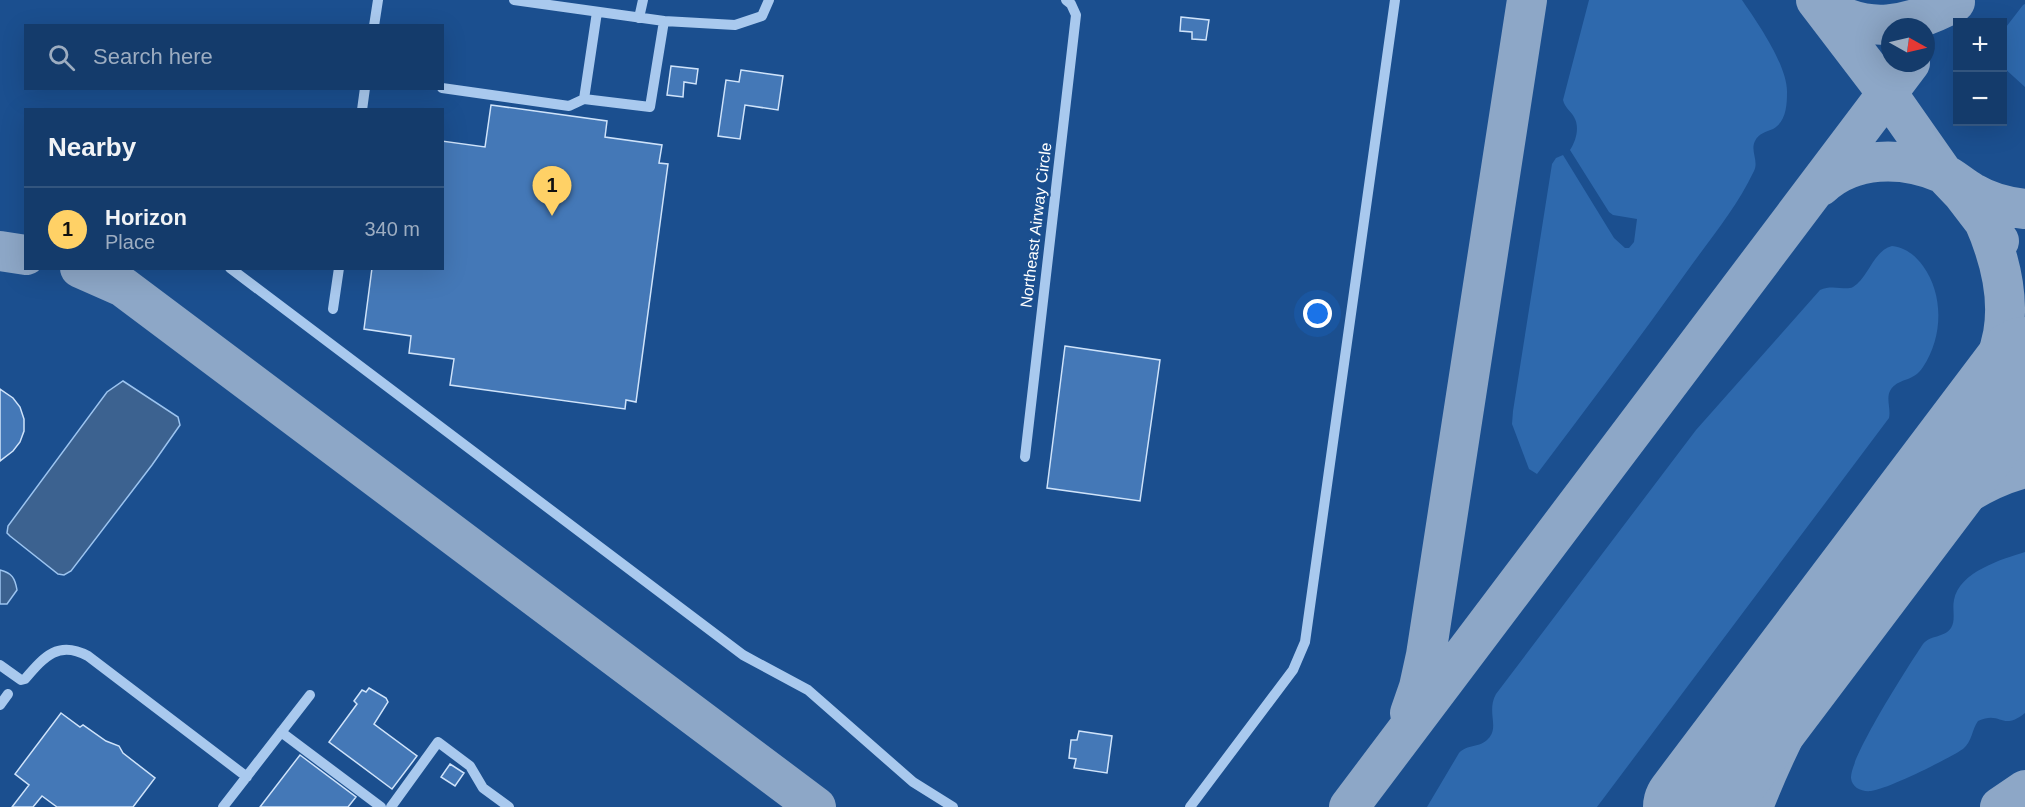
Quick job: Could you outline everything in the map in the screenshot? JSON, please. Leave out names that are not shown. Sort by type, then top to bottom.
[{"type":"street","points":[[374,24],[378,0]]},
{"type":"street","points":[[514,0],[664,21],[735,25],[762,16],[769,0]]},
{"type":"street","points":[[639,18],[643,0]]},
{"type":"street","name":"Northeast Airway Circle","points":[[1025,457],[1076,15],[1071,4],[1066,0]]},
{"type":"street","points":[[1190,807],[1293,670],[1305,642],[1395,0]]},
{"type":"street","points":[[584,99],[597,12]]},
{"type":"street","points":[[444,88],[569,106],[584,99],[650,107],[664,21]]},
{"type":"street","points":[[362,108],[365,90]]},
{"type":"street","points":[[233,270],[743,655],[808,690],[913,782],[953,807]]},
{"type":"street","points":[[333,309],[339,270]]},
{"type":"street","points":[[0,665],[21,680],[25,679],[40,661],[56,651],[76,650],[88,656],[247,777]]},
{"type":"street","points":[[0,705],[8,694]]},
{"type":"street","points":[[223,807],[310,695]]},
{"type":"street","points":[[281,732],[381,807]]},
{"type":"street","points":[[391,807],[438,742],[470,766],[483,788],[509,807]]},
{"type":"shaded area","points":[[1589,0],[1742,0],[1777,58],[1786,82],[1787,103],[1781,122],[1773,129],[1761,134],[1755,141],[1754,171],[1732,210],[1537,474],[1529,469],[1512,424],[1552,164],[1556,158],[1563,155],[1614,238],[1625,248],[1629,248],[1634,242],[1637,219],[1613,215],[1609,212],[1570,150],[1577,125],[1563,100]]},
{"type":"shaded area","points":[[2025,4],[2025,87],[2007,71],[2007,26]]},
{"type":"shaded area","points":[[1892,246],[1906,250],[1917,259],[1930,277],[1935,290],[1938,303],[1937,330],[1930,355],[1915,376],[1897,384],[1890,391],[1889,418],[1597,807],[1427,807],[1459,753],[1488,739],[1493,729],[1492,707],[1496,694],[1696,430],[1820,290],[1853,287],[1880,253]]},
{"type":"shaded area","points":[[123,381],[178,417],[180,425],[71,571],[64,575],[58,574],[10,536],[7,533],[8,526],[107,392]]},
{"type":"shaded area","points":[[2025,552],[2025,713],[2011,721],[1986,718],[1978,721],[1963,749],[1904,779],[1871,791],[1855,787],[1851,778],[1860,751],[1923,644],[1951,628],[1954,600],[1958,590],[1973,574],[1983,568]]},
{"type":"shaded area","points":[[0,570],[10,574],[17,590],[7,604],[0,604]]},
{"type":"building","points":[[1181,17],[1209,20],[1206,40],[1192,39],[1192,32],[1180,31]]},
{"type":"building","points":[[671,66],[698,69],[696,84],[684,82],[683,97],[667,95]]},
{"type":"building","points":[[741,70],[783,76],[778,110],[745,105],[740,139],[718,136],[726,80],[739,82]]},
{"type":"building","points":[[491,105],[607,121],[605,137],[662,145],[659,163],[668,164],[636,402],[626,400],[625,409],[450,385],[454,359],[409,353],[411,336],[364,329],[372,270],[444,270],[444,141],[485,147]]},
{"type":"building","points":[[1065,346],[1160,360],[1140,501],[1047,488]]},
{"type":"building","points":[[0,389],[13,398],[20,407],[24,419],[24,431],[13,451],[0,461]]},
{"type":"building","points":[[369,688],[386,698],[388,702],[374,724],[417,756],[392,789],[329,742],[357,704],[354,701],[362,690],[366,692]]},
{"type":"building","points":[[61,713],[80,727],[83,725],[106,741],[119,746],[123,753],[155,778],[133,807],[57,807],[42,796],[33,807],[12,807],[29,785],[15,774]]},
{"type":"building","points":[[1079,731],[1112,736],[1107,773],[1074,768],[1076,759],[1069,758],[1071,740],[1077,740]]},
{"type":"building","points":[[300,755],[356,797],[348,807],[260,807]]},
{"type":"building","points":[[450,764],[464,773],[455,786],[441,777]]},
{"type":"taxiway","points":[[1410,713],[1426,655],[1527,0]]},
{"type":"taxiway","points":[[1816,0],[1887,93],[1943,173],[1963,194],[1999,241]]},
{"type":"taxiway","points":[[1821,4],[1854,21],[1888,24],[1921,17],[1955,2]]},
{"type":"taxiway","points":[[1349,807],[1903,72]]},
{"type":"taxiway","points":[[1821,186],[1834,176],[1863,164],[1895,162],[1927,167],[1950,177],[1985,199],[2025,209]]},
{"type":"taxiway","points":[[1753,807],[1802,700],[1861,598],[1948,461],[1987,388],[2003,334],[2005,304],[2002,275],[1983,219]]},
{"type":"taxiway","points":[[0,251],[24,255]]},
{"type":"taxiway","points":[[85,270],[123,287],[816,807]]},
{"type":"taxiway","points":[[1914,535],[1938,513],[1965,494],[1994,479],[2025,468]]},
{"type":"taxiway","points":[[2000,807],[2025,790]]},
{"type":"runway","points":[[1693,807],[2025,367]]},
{"type":"place","name":"Horizon","points":[[552,216]]}]
